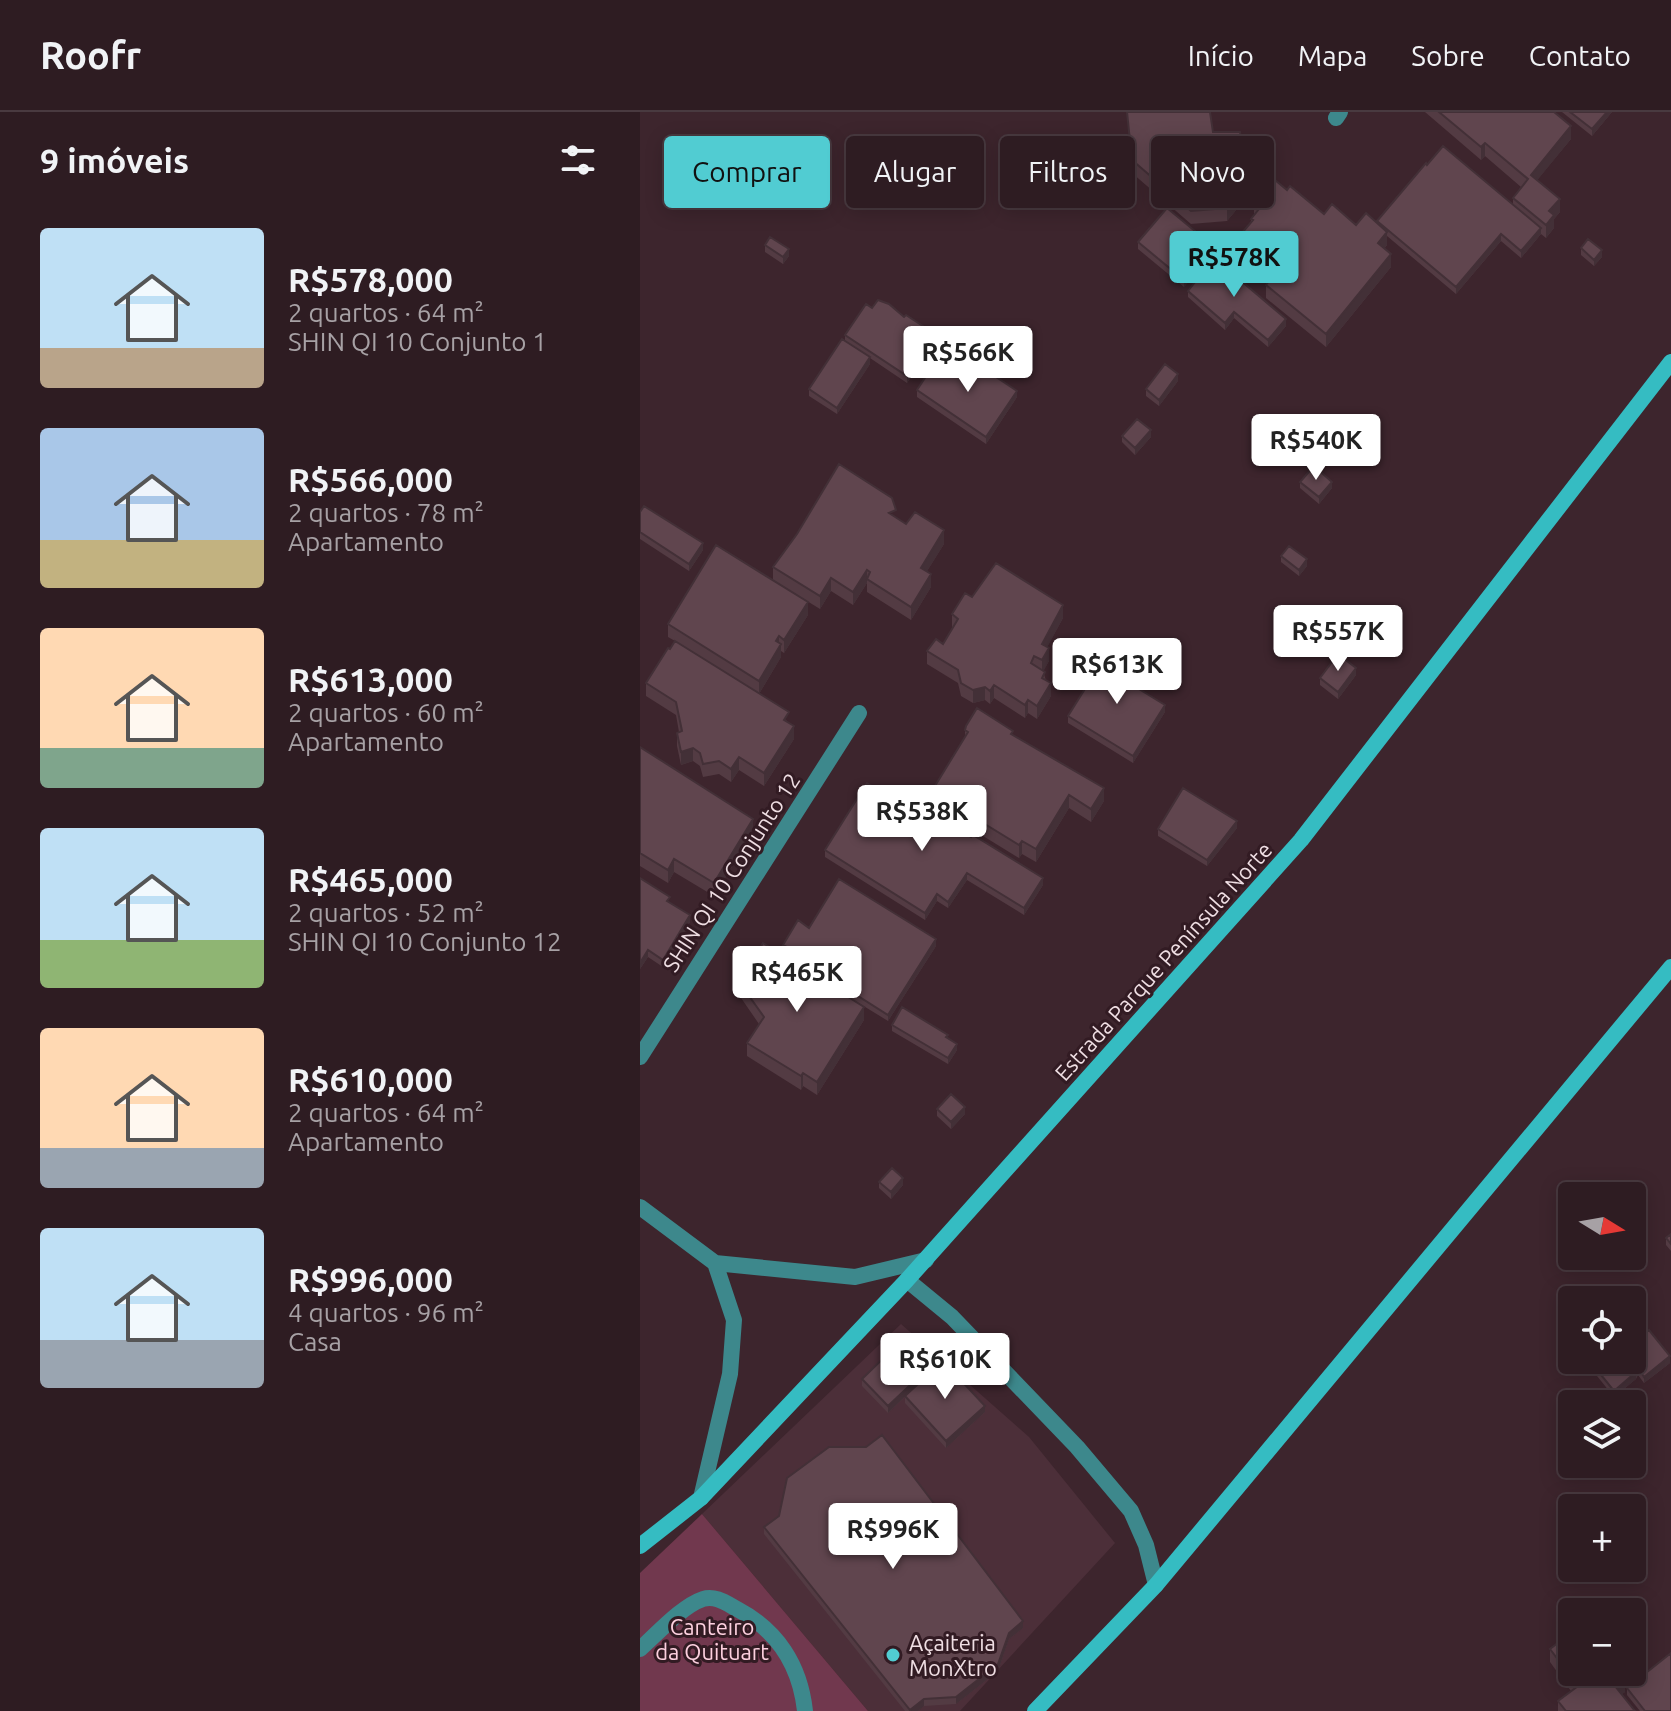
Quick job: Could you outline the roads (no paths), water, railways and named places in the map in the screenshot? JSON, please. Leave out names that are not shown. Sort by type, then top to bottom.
[{"type":"main road","name":"Estrada Parque Península Norte","points":[[640,1546],[701,1498],[926,1260],[1301,840],[1671,362]]},
{"type":"main road","points":[[1035,1711],[1156,1585],[1671,967]]},
{"type":"street","name":"SHIN QI 10 Conjunto 12","points":[[640,1057],[859,713]]},
{"type":"street","points":[[640,1207],[715,1263],[855,1277],[926,1260]]},
{"type":"street","points":[[701,1498],[730,1374],[734,1320],[715,1263]]},
{"type":"street","points":[[907,1280],[952,1317],[1077,1447],[1131,1511],[1146,1545],[1156,1585]]},
{"type":"street","points":[[640,1649],[692,1605],[705,1598],[719,1599],[754,1618],[772,1633],[787,1652],[804,1699],[805,1711]]},
{"type":"place","name":"Açaiteria MonXtro","points":[[893,1655]]},
{"type":"park label","name":"Canteiro da Quituart","points":[[712,1638]]}]
